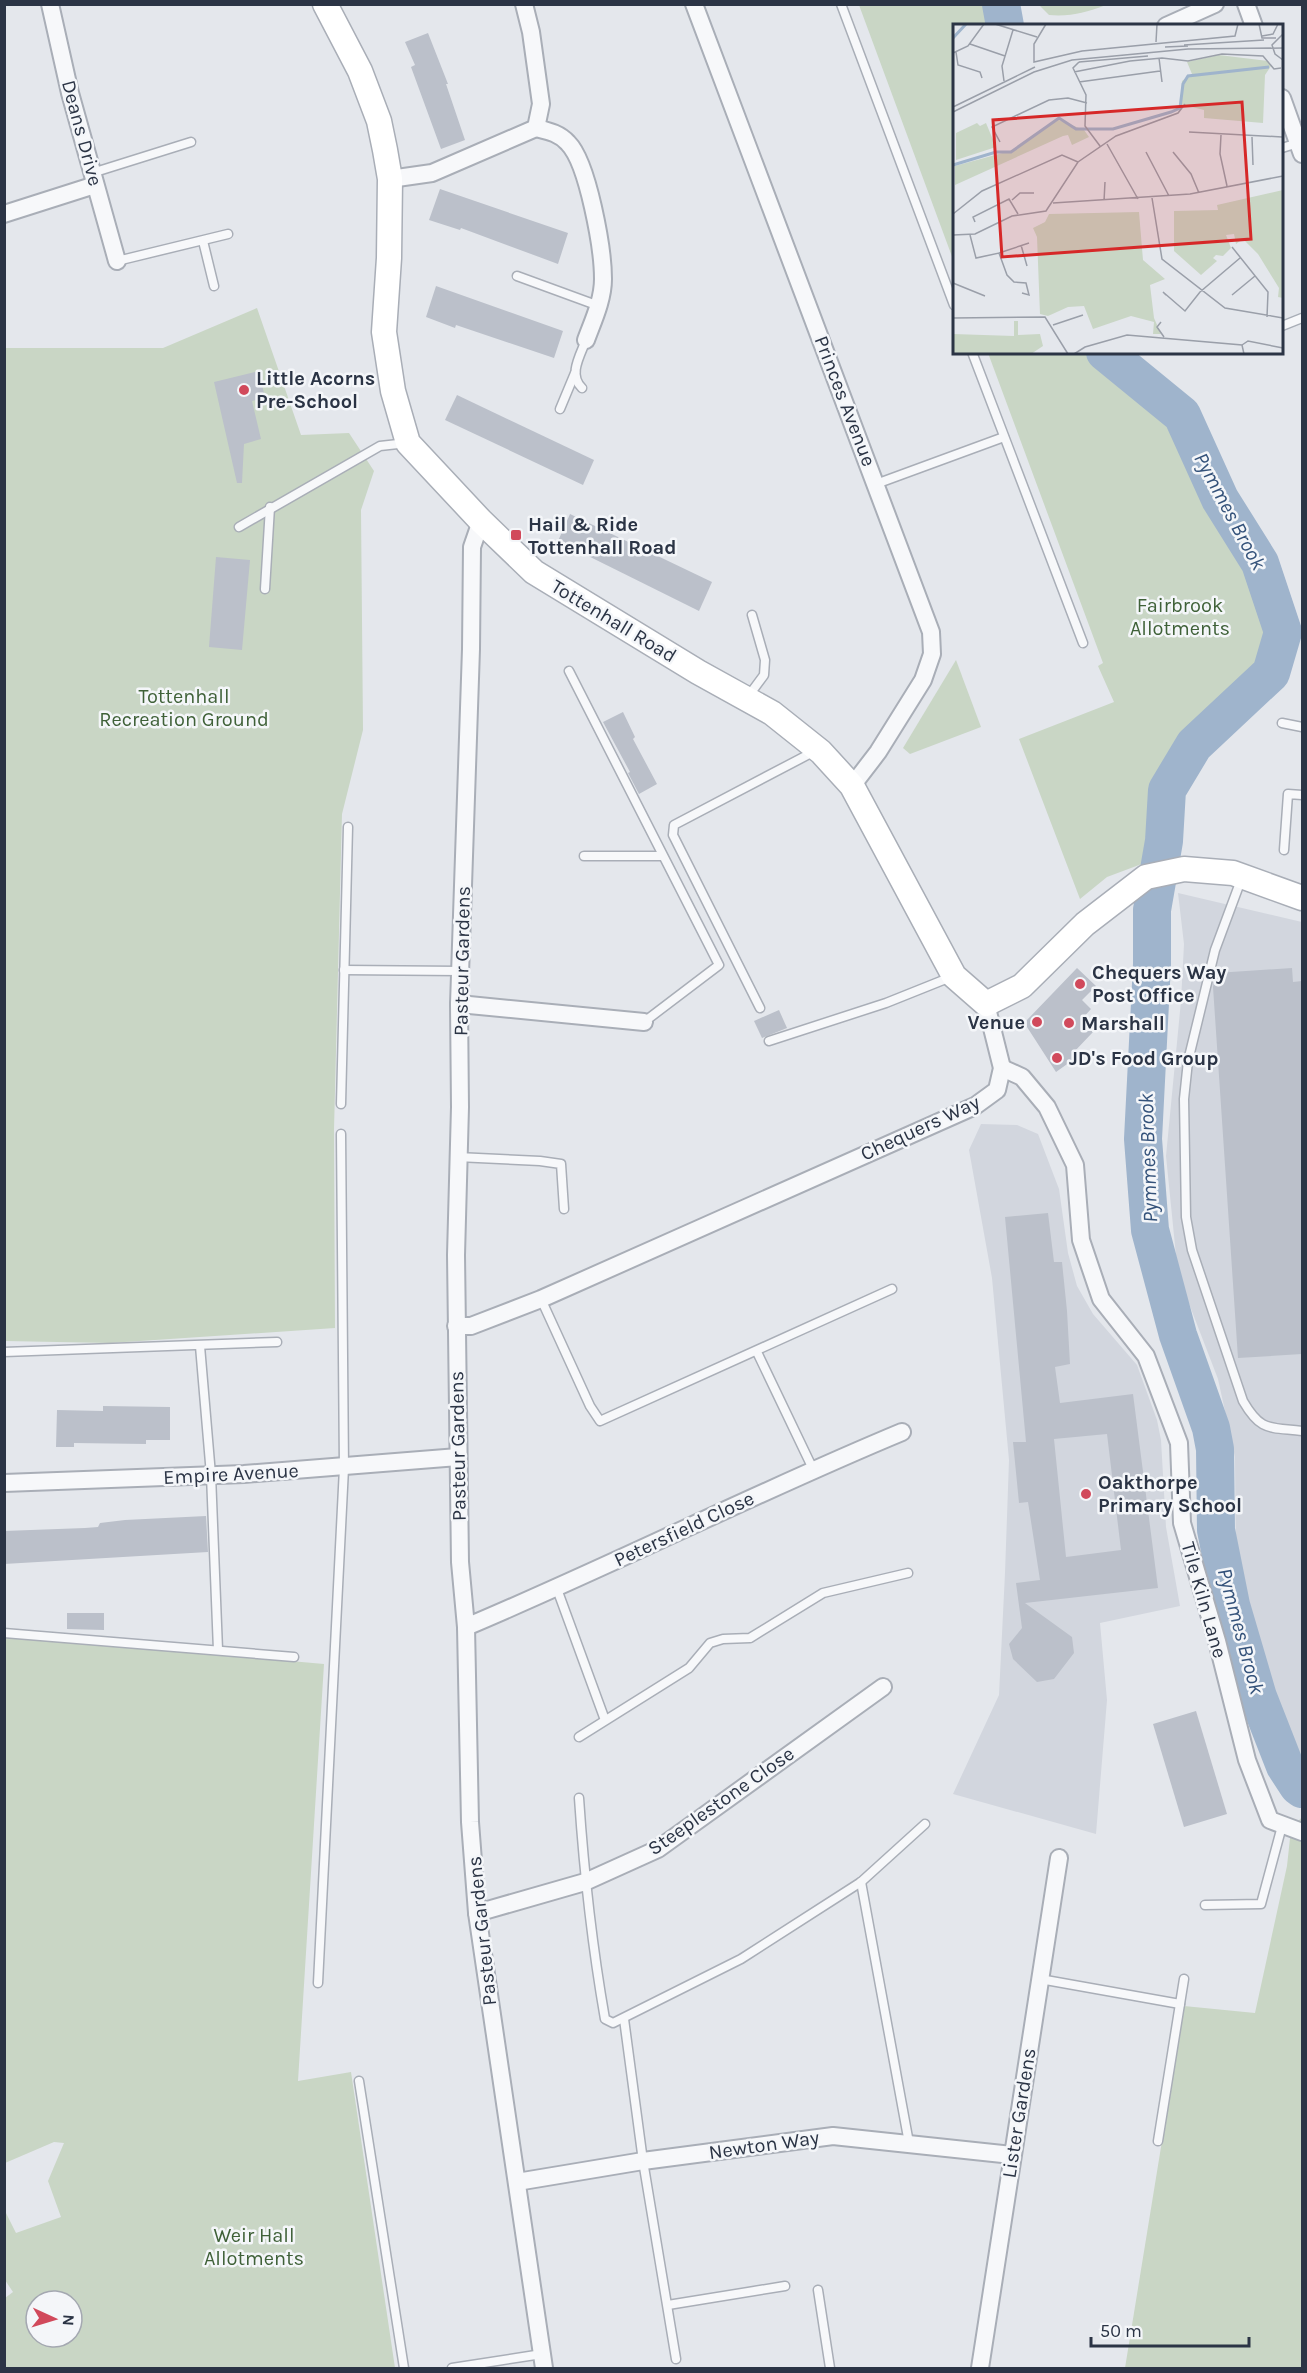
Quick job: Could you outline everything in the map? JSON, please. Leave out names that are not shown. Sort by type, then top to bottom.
[{"type":"street","name":"Deans Drive","points":[[50,4],[117,261]]},
{"type":"street","name":"Tottenhall Road","points":[[325,4],[360,71],[379,121],[390,179],[389,258],[384,332],[393,391],[408,442],[481,521],[534,572],[698,672],[772,713],[817,749],[852,786],[954,976],[986,1004]]},
{"type":"street","points":[[524,4],[531,32],[545,118],[555,133],[569,144],[574,152],[596,214],[603,280],[592,332]]},
{"type":"street","name":"Princes Avenue","points":[[694,4],[931,632],[932,654],[917,689],[878,752],[852,786]]},
{"type":"street","points":[[1170,24],[1215,4]]},
{"type":"street","points":[[1246,4],[1253,24]]},
{"type":"street","points":[[536,128],[541,104]]},
{"type":"street","points":[[1283,104],[1300,148]]},
{"type":"street","points":[[390,179],[432,172],[536,128],[555,133]]},
{"type":"street","points":[[4,214],[94,179]]},
{"type":"street","name":"Pasteur Gardens","points":[[481,521],[472,547],[471,649],[459,1004],[460,1107],[457,1157],[456,1326],[460,1562],[466,1627],[470,1822],[477,1913],[543,2361]]},
{"type":"street","points":[[1002,1068],[986,1004],[1022,986],[1085,924],[1146,877],[1184,869],[1233,873],[1302,898]]},
{"type":"street","points":[[459,1004],[645,1022]]},
{"type":"street","name":"Chequers Way","points":[[456,1326],[471,1326],[542,1299],[975,1106],[997,1090],[1002,1068]]},
{"type":"street","name":"Tile Kiln Lane","points":[[1002,1068],[1022,1077],[1047,1107],[1075,1165],[1081,1240],[1101,1299],[1146,1356],[1179,1443],[1182,1523],[1217,1641],[1247,1760],[1270,1820],[1282,1826]]},
{"type":"street","name":"Petersfield Close","points":[[466,1627],[557,1588],[813,1469],[902,1432]]},
{"type":"street","name":"Empire Avenue","points":[[4,1484],[211,1475],[458,1457]]},
{"type":"street","name":"Steeplestone Close","points":[[477,1913],[585,1882],[658,1849],[883,1687]]},
{"type":"street","points":[[1282,1826],[1302,1832]]},
{"type":"street","name":"Lister Gardens","points":[[980,2368],[1059,1858]]},
{"type":"street","name":"Newton Way","points":[[517,2182],[643,2161],[833,2136],[1012,2155]]},
{"type":"lane","points":[[842,4],[953,302]]},
{"type":"lane","points":[[94,179],[190,142]]},
{"type":"lane","points":[[1283,148],[1300,148]]},
{"type":"lane","points":[[117,261],[228,234]]},
{"type":"lane","points":[[202,241],[214,286]]},
{"type":"lane","points":[[518,276],[599,306]]},
{"type":"lane","points":[[1283,325],[1302,318]]},
{"type":"lane","points":[[560,408],[592,332]]},
{"type":"lane","points":[[973,354],[1083,643]]},
{"type":"lane","points":[[575,372],[576,383],[582,388]]},
{"type":"lane","points":[[876,484],[1004,436]]},
{"type":"lane","points":[[239,527],[270,507],[380,446],[408,442]]},
{"type":"lane","points":[[265,589],[270,507]]},
{"type":"lane","points":[[747,699],[764,675],[765,660],[752,615]]},
{"type":"lane","points":[[569,671],[719,965],[645,1022]]},
{"type":"lane","points":[[1282,723],[1302,727]]},
{"type":"lane","points":[[760,1008],[673,835],[674,825],[817,749]]},
{"type":"lane","points":[[1284,850],[1288,794],[1302,795]]},
{"type":"lane","points":[[341,1104],[348,827]]},
{"type":"lane","points":[[584,856],[662,856]]},
{"type":"lane","points":[[1242,876],[1215,950],[1188,1061],[1184,1099],[1186,1217],[1192,1250],[1243,1401],[1253,1418],[1264,1427],[1302,1431]]},
{"type":"lane","points":[[344,970],[460,972]]},
{"type":"lane","points":[[769,1041],[886,1004],[954,976]]},
{"type":"lane","points":[[318,1983],[344,1467],[341,1134]]},
{"type":"lane","points":[[457,1157],[561,1164],[564,1209]]},
{"type":"lane","points":[[542,1299],[590,1406],[600,1421],[892,1290]]},
{"type":"lane","points":[[4,1352],[277,1342]]},
{"type":"lane","points":[[200,1346],[211,1475],[218,1650]]},
{"type":"lane","points":[[757,1352],[813,1469]]},
{"type":"lane","points":[[579,1737],[689,1668],[710,1643],[723,1639],[750,1638],[823,1593],[908,1573]]},
{"type":"lane","points":[[557,1588],[605,1720]]},
{"type":"lane","points":[[4,1633],[294,1657]]},
{"type":"lane","points":[[579,1798],[593,1953],[604,2019],[613,2023],[741,1959],[861,1882],[925,1824]]},
{"type":"lane","points":[[1205,1905],[1261,1904],[1282,1826]]},
{"type":"lane","points":[[861,1882],[909,2143]]},
{"type":"lane","points":[[1040,1979],[1180,2004]]},
{"type":"lane","points":[[1158,2141],[1184,1979]]},
{"type":"lane","points":[[624,2019],[643,2161],[676,2359]]},
{"type":"lane","points":[[359,2081],[404,2368]]},
{"type":"lane","points":[[668,2305],[785,2286]]},
{"type":"lane","points":[[818,2290],[830,2368]]},
{"type":"lane","points":[[452,2368],[543,2361]]},
{"type":"shaded area","points":[[1178,893],[1302,922],[1302,1759],[1296,1752],[1243,1621],[1236,1569],[1235,1457],[1218,1379],[1178,1275],[1166,1156],[1181,1001],[1184,944]]},
{"type":"shaded area","name":"Oakthorpe Primary School","points":[[981,1124],[1017,1125],[1038,1134],[1059,1189],[1068,1253],[1077,1286],[1093,1314],[1137,1365],[1157,1420],[1161,1440],[1166,1527],[1180,1606],[1100,1623],[1107,1700],[1096,1834],[953,1794],[999,1695],[1005,1573],[1009,1460],[992,1278],[969,1150]]},
{"type":"green space","points":[[859,5],[991,5],[996,24],[953,24],[953,259]]},
{"type":"green space","points":[[1039,5],[1106,5],[1078,13],[1049,15]]},
{"type":"green space","name":"Tottenhall Recreation Ground","points":[[257,308],[301,435],[349,433],[374,471],[361,510],[363,730],[342,814],[334,1130],[335,1328],[110,1343],[5,1341],[5,348],[163,348]]},
{"type":"green space","name":"Fairbrook Allotments","points":[[988,354],[1092,354],[1172,416],[1271,600],[1273,635],[1268,656],[1256,674],[1220,700],[1209,711],[1185,745],[1168,778],[1147,862],[1107,877],[1080,899],[1019,739],[1114,702],[1098,666],[1103,663]]},
{"type":"green space","points":[[956,660],[981,727],[910,754],[903,748]]},
{"type":"green space","name":"Weir Hall Allotments","points":[[5,1636],[324,1664],[298,2081],[351,2072],[395,2368],[5,2368],[5,2298],[13,2292],[5,2280],[4,2209],[16,2233],[61,2217],[48,2181],[64,2143],[54,2142],[5,2163]]},
{"type":"green space","points":[[1302,1817],[1302,2368],[1125,2368],[1184,2006],[1255,2013],[1287,1866],[1291,1829]]},
{"type":"building","points":[[428,33],[448,84],[446,84],[465,140],[441,149],[411,67],[415,65],[405,42]]},
{"type":"building","points":[[440,189],[568,233],[558,264],[461,228],[460,230],[429,220]]},
{"type":"building","points":[[436,286],[563,331],[554,358],[426,317]]},
{"type":"building","points":[[259,371],[265,398],[252,401],[261,439],[244,444],[242,483],[237,483],[214,382]]},
{"type":"building","points":[[457,395],[594,460],[583,485],[445,420]]},
{"type":"building","points":[[570,514],[712,582],[699,611],[558,541]]},
{"type":"building","points":[[216,557],[250,560],[242,650],[209,647]]},
{"type":"building","points":[[623,712],[635,737],[633,739],[657,784],[639,794],[603,722]]},
{"type":"building","points":[[1077,968],[1096,986],[1082,1000],[1091,1009],[1081,1020],[1093,1032],[1073,1053],[1077,1057],[1056,1072],[1027,1027],[1027,1020]]},
{"type":"building","points":[[1292,968],[1293,982],[1302,981],[1302,1354],[1238,1358],[1213,987],[1216,973]]},
{"type":"building","points":[[779,1010],[787,1028],[762,1038],[754,1021]]},
{"type":"building","points":[[1048,1213],[1054,1262],[1062,1262],[1067,1311],[1070,1364],[1055,1367],[1060,1403],[1133,1394],[1158,1588],[1025,1603],[1072,1637],[1074,1653],[1054,1679],[1037,1682],[1013,1659],[1009,1644],[1022,1628],[1016,1583],[1040,1580],[1028,1502],[1019,1503],[1013,1442],[1026,1442],[1005,1217]],"holes":[[[1107,1434],[1121,1550],[1066,1557],[1054,1439]]]},
{"type":"building","points":[[103,1406],[170,1407],[170,1440],[146,1440],[146,1444],[74,1443],[74,1447],[56,1447],[57,1410],[103,1411]]},
{"type":"building","points":[[206,1516],[208,1552],[4,1564],[4,1531],[85,1528],[98,1527],[100,1523],[125,1520]]},
{"type":"building","points":[[67,1613],[104,1613],[104,1630],[67,1629]]},
{"type":"building","points":[[1196,1711],[1227,1814],[1184,1827],[1153,1724]]},
{"type":"waterway","name":"Pymmes Brook","points":[[1001,4],[1005,24]]},
{"type":"waterway","name":"Pymmes Brook","points":[[1107,354],[1182,415],[1220,499],[1260,563],[1283,632],[1271,673],[1194,745],[1167,790],[1164,841],[1152,910],[1152,964],[1143,1139],[1150,1230],[1178,1335],[1211,1428],[1215,1449],[1216,1530],[1231,1605],[1258,1697],[1285,1766],[1302,1789]]},
{"type":"place","name":"Little Acorns Pre-School","points":[[244,390]]},
{"type":"place","name":"Hail & Ride Tottenhall Road","points":[[516,535]]},
{"type":"place","name":"Chequers Way Post Office","points":[[1080,984]]},
{"type":"place","name":"Venue","points":[[1037,1022]]},
{"type":"place","name":"Marshall","points":[[1069,1023]]},
{"type":"place","name":"JD's Food Group","points":[[1057,1058]]},
{"type":"place","name":"Oakthorpe Primary School","points":[[1086,1494]]}]
